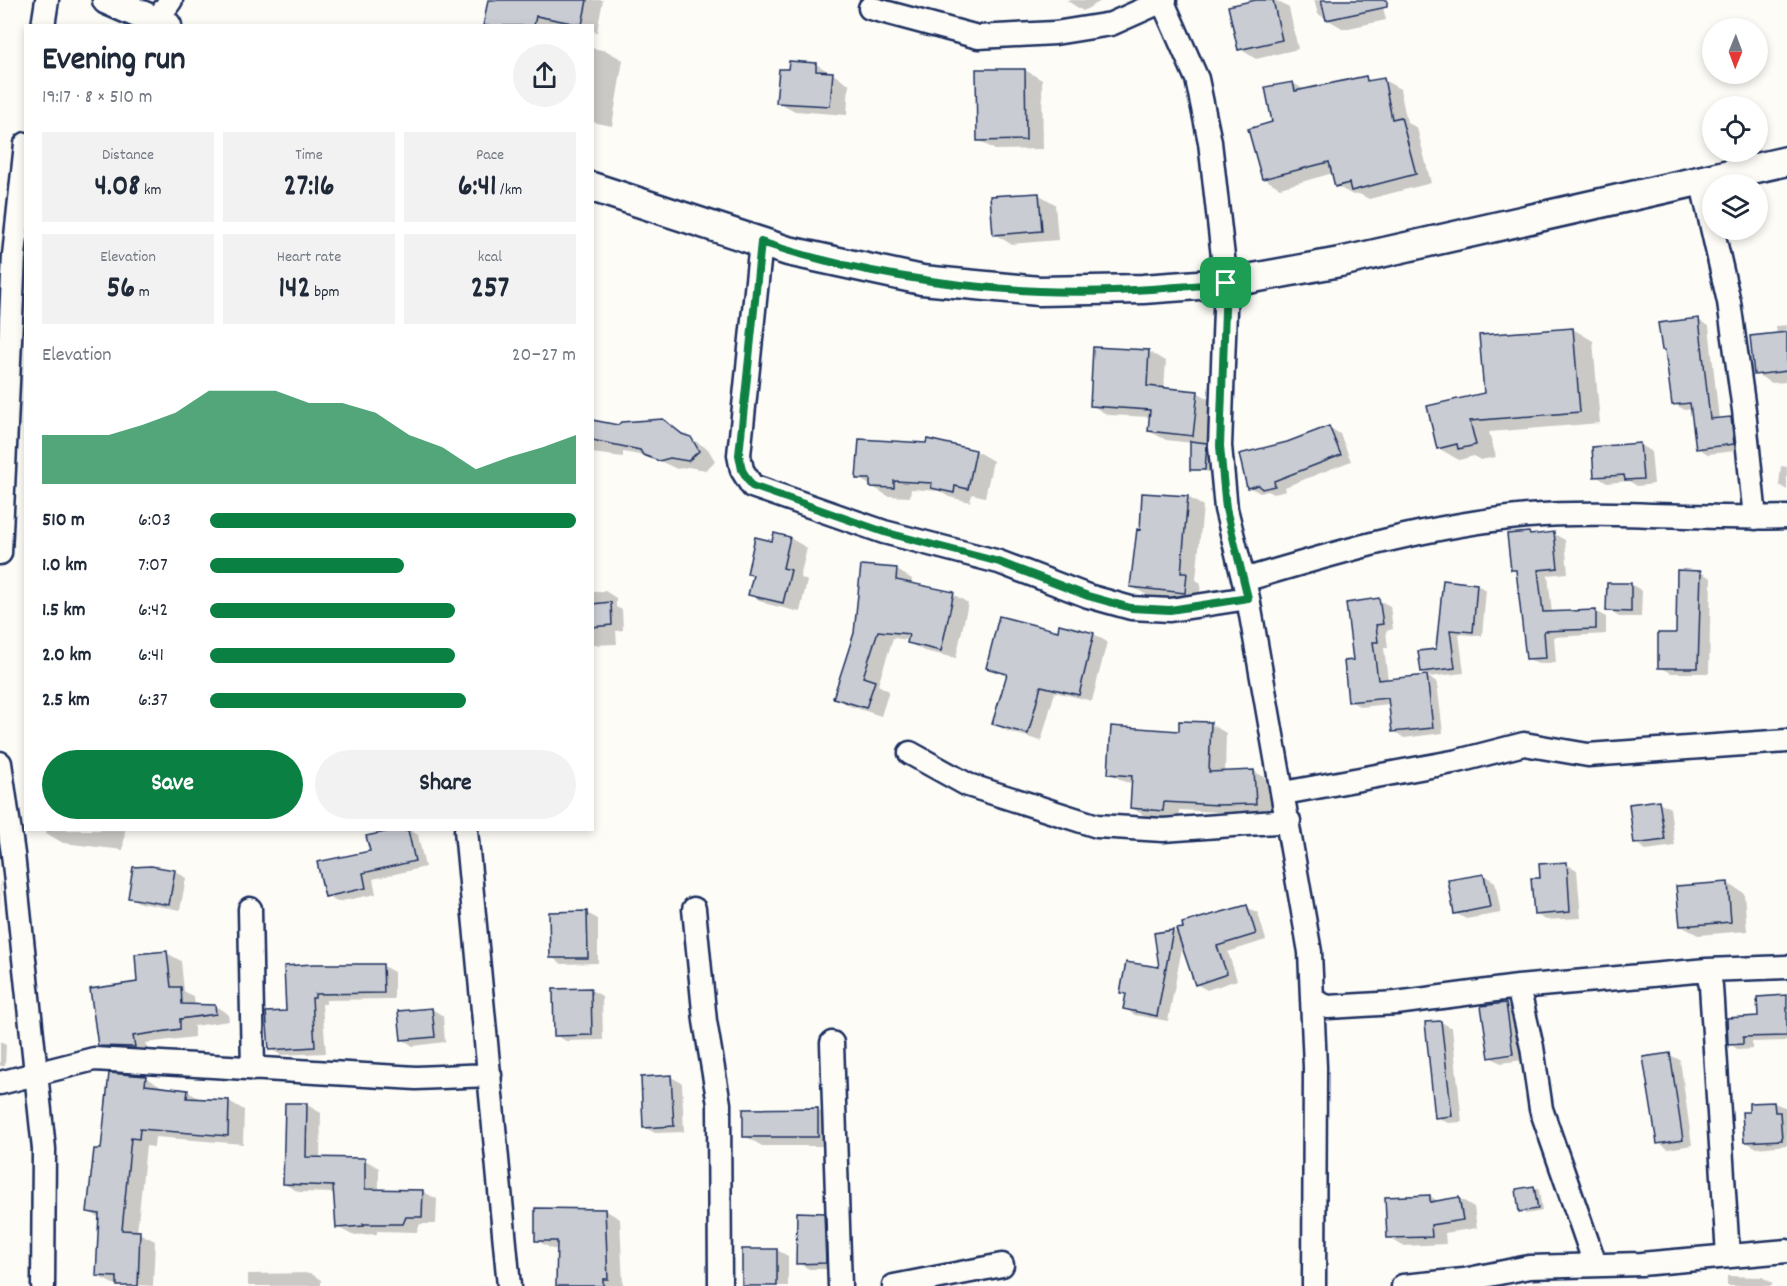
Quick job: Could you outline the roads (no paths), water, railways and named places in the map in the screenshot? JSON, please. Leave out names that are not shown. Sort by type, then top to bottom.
[{"type":"street","points":[[43,24],[47,0]]},
{"type":"street","points":[[107,0],[165,16]]},
{"type":"street","points":[[870,8],[978,37],[1055,33],[1111,24],[1163,0],[1197,79],[1210,142],[1226,283],[1220,446],[1226,509],[1246,589],[1289,821],[1310,952],[1315,1067],[1314,1286]]},
{"type":"street","points":[[594,188],[788,251],[922,280],[1039,291],[1143,289],[1226,283],[1518,223],[1787,161]]},
{"type":"street","points":[[0,553],[14,255],[24,162]]},
{"type":"street","points":[[1701,179],[1729,302],[1744,410],[1755,518]]},
{"type":"street","points":[[761,242],[739,455],[742,470],[752,486],[884,532],[999,562],[1088,596],[1131,608],[1170,610],[1246,589],[1363,544],[1445,526],[1530,516],[1787,517]]},
{"type":"street","points":[[1284,794],[1458,761],[1524,744],[1588,755],[1787,741]]},
{"type":"street","points":[[910,753],[968,784],[1097,826],[1163,830],[1289,821]]},
{"type":"street","points":[[0,763],[14,864],[44,1149],[43,1286]]},
{"type":"street","points":[[466,831],[509,1286]]},
{"type":"street","points":[[250,909],[253,1069]]},
{"type":"street","points":[[694,909],[705,1021],[719,1104],[720,1286]]},
{"type":"street","points":[[1312,1000],[1328,1007],[1396,1004],[1518,987],[1707,970],[1787,967]]},
{"type":"street","points":[[1707,970],[1711,986],[1728,1256]]},
{"type":"street","points":[[1518,987],[1532,1047],[1541,1109],[1595,1264]]},
{"type":"street","points":[[832,1043],[840,1286]]},
{"type":"street","points":[[0,1083],[94,1059],[185,1062],[253,1069],[416,1078],[490,1075]]},
{"type":"street","points":[[1402,1286],[1464,1280],[1529,1268],[1641,1264],[1787,1251]]},
{"type":"street","points":[[894,1286],[1002,1265]]}]
